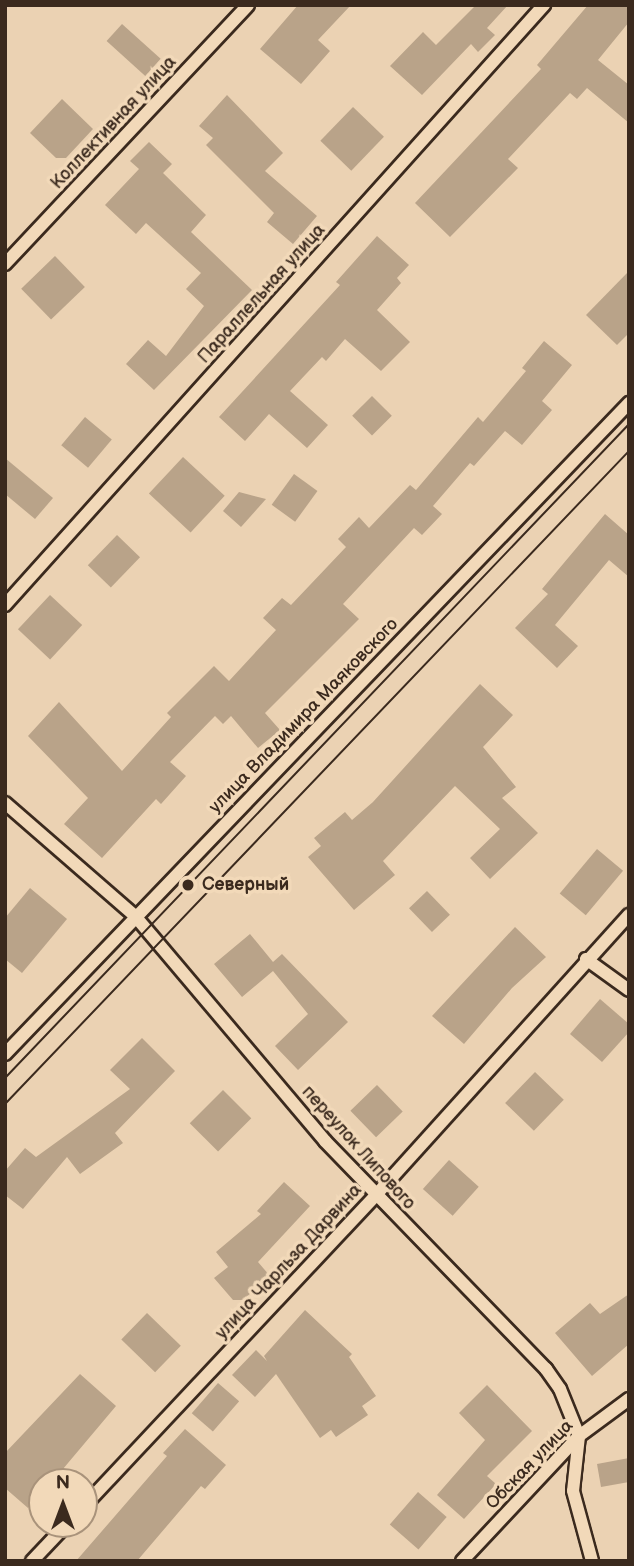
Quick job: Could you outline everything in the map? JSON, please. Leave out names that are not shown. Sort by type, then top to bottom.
[{"type":"lane","name":"Коллективная улица","points":[[5,264],[248,5]]},
{"type":"lane","name":"Параллельная улица","points":[[5,605],[544,5]]},
{"type":"lane","name":"улица Владимира Маяковского","points":[[5,1054],[629,403]]},
{"type":"lane","name":"переулок Липового","points":[[5,803],[135,916],[375,1196],[546,1369],[560,1389],[579,1436],[573,1491],[592,1561]]},
{"type":"lane","name":"улица Чарльза Дарвина","points":[[98,1491],[375,1196],[629,915]]},
{"type":"lane","points":[[586,960],[629,990]]},
{"type":"lane","name":"Обская улица","points":[[461,1561],[579,1436],[629,1399]]},
{"type":"lane","points":[[32,1561],[54,1538]]},
{"type":"building","points":[[298,5],[351,5],[318,40],[330,51],[301,84],[260,49]]},
{"type":"building","points":[[476,5],[508,5],[487,28],[495,35],[478,52],[471,44],[422,95],[390,66],[423,32],[436,45]]},
{"type":"building","points":[[588,5],[629,5],[629,22],[598,60],[629,85],[629,123],[587,88],[577,99],[570,93],[508,159],[518,168],[450,237],[415,203],[541,69],[537,65]]},
{"type":"building","points":[[122,24],[161,59],[145,76],[107,41]]},
{"type":"building","points":[[227,95],[283,153],[265,171],[317,216],[293,244],[267,222],[274,213],[206,145],[213,138],[199,126]]},
{"type":"building","points":[[62,99],[93,129],[66,158],[56,158],[30,133]]},
{"type":"building","points":[[353,107],[384,137],[351,171],[320,141]]},
{"type":"building","points":[[149,142],[172,164],[163,173],[206,215],[191,232],[252,290],[154,390],[126,364],[148,340],[166,356],[204,306],[186,289],[201,273],[146,223],[136,234],[105,205],[139,169],[130,161]]},
{"type":"building","points":[[377,236],[409,265],[397,278],[401,283],[377,310],[410,342],[381,371],[345,339],[326,361],[322,357],[290,391],[328,425],[307,448],[269,414],[245,441],[219,417],[340,285],[336,282]]},
{"type":"building","points":[[55,256],[85,287],[51,320],[21,289]]},
{"type":"building","points":[[629,271],[629,333],[617,345],[586,315]]},
{"type":"building","points":[[544,341],[572,365],[542,401],[552,410],[522,445],[505,431],[474,466],[470,463],[433,506],[442,514],[422,535],[414,528],[343,604],[359,619],[265,713],[280,730],[258,748],[231,716],[223,724],[215,716],[170,762],[186,776],[161,804],[156,799],[102,858],[64,824],[88,798],[28,736],[59,702],[122,771],[171,717],[167,713],[214,666],[229,681],[276,630],[263,618],[282,598],[291,605],[346,547],[338,539],[359,517],[369,528],[410,485],[416,490],[478,417],[483,422],[526,371],[522,368]]},
{"type":"building","points":[[372,396],[392,416],[372,436],[352,416]]},
{"type":"building","points":[[85,417],[112,439],[88,468],[61,445]]},
{"type":"building","points":[[183,457],[225,496],[191,532],[149,494]]},
{"type":"building","points":[[5,458],[53,498],[35,519],[5,494]]},
{"type":"building","points":[[294,474],[317,491],[295,522],[272,505]]},
{"type":"building","points":[[239,492],[266,499],[241,527],[223,511]]},
{"type":"building","points":[[605,514],[629,535],[629,577],[609,560],[555,625],[578,646],[557,668],[515,628],[548,594],[542,589]]},
{"type":"building","points":[[117,535],[140,557],[111,587],[88,565]]},
{"type":"building","points":[[50,595],[82,625],[50,659],[18,629]]},
{"type":"building","points":[[480,684],[513,715],[483,747],[516,787],[502,798],[538,833],[490,879],[470,858],[500,829],[455,786],[383,861],[395,875],[354,910],[308,857],[321,846],[314,838],[345,812],[352,820],[373,802]]},
{"type":"building","points":[[597,849],[623,871],[586,915],[560,893]]},
{"type":"building","points":[[30,888],[67,919],[22,973],[5,959],[5,918]]},
{"type":"building","points":[[427,891],[450,915],[432,932],[409,908]]},
{"type":"building","points":[[515,927],[546,957],[512,988],[464,1044],[432,1016]]},
{"type":"building","points":[[250,934],[273,962],[282,954],[348,1022],[298,1070],[275,1046],[308,1014],[273,971],[242,997],[214,964]]},
{"type":"building","points":[[600,999],[629,1024],[629,1032],[602,1062],[570,1034]]},
{"type":"building","points":[[142,1038],[175,1071],[115,1133],[123,1143],[80,1174],[67,1157],[23,1209],[5,1195],[5,1171],[25,1148],[36,1157],[130,1089],[110,1070]]},
{"type":"building","points":[[535,1072],[564,1100],[534,1131],[505,1103]]},
{"type":"building","points":[[377,1085],[403,1112],[376,1137],[350,1111]]},
{"type":"building","points":[[223,1090],[251,1118],[218,1152],[190,1123]]},
{"type":"building","points":[[449,1160],[479,1187],[453,1216],[423,1189]]},
{"type":"building","points":[[284,1182],[310,1206],[258,1262],[270,1276],[243,1300],[233,1300],[214,1278],[228,1267],[216,1252],[261,1214],[257,1211]]},
{"type":"building","points":[[629,1294],[629,1344],[592,1376],[555,1333],[590,1303],[600,1314]]},
{"type":"building","points":[[305,1310],[352,1354],[349,1357],[376,1396],[362,1406],[368,1415],[336,1437],[331,1430],[320,1438],[276,1374],[255,1397],[232,1375],[256,1350],[267,1361],[264,1356]]},
{"type":"building","points":[[147,1313],[181,1346],[155,1372],[121,1340]]},
{"type":"building","points":[[80,1374],[116,1406],[64,1468],[28,1468],[28,1508],[5,1488],[5,1453]]},
{"type":"building","points":[[218,1383],[239,1401],[213,1432],[192,1413]]},
{"type":"building","points":[[487,1385],[532,1431],[487,1476],[496,1484],[464,1519],[437,1495],[485,1440],[459,1413]]},
{"type":"building","points":[[185,1429],[226,1465],[205,1489],[201,1486],[137,1561],[76,1561],[167,1456],[163,1453]]},
{"type":"building","points":[[629,1458],[629,1482],[601,1487],[597,1464]]},
{"type":"building","points":[[418,1492],[447,1517],[418,1549],[390,1524]]},
{"type":"tram line","points":[[5,1078],[629,424]]},
{"type":"tram line","points":[[5,1104],[629,451]]},
{"type":"place","name":"Северный","points":[[188,885]]}]
